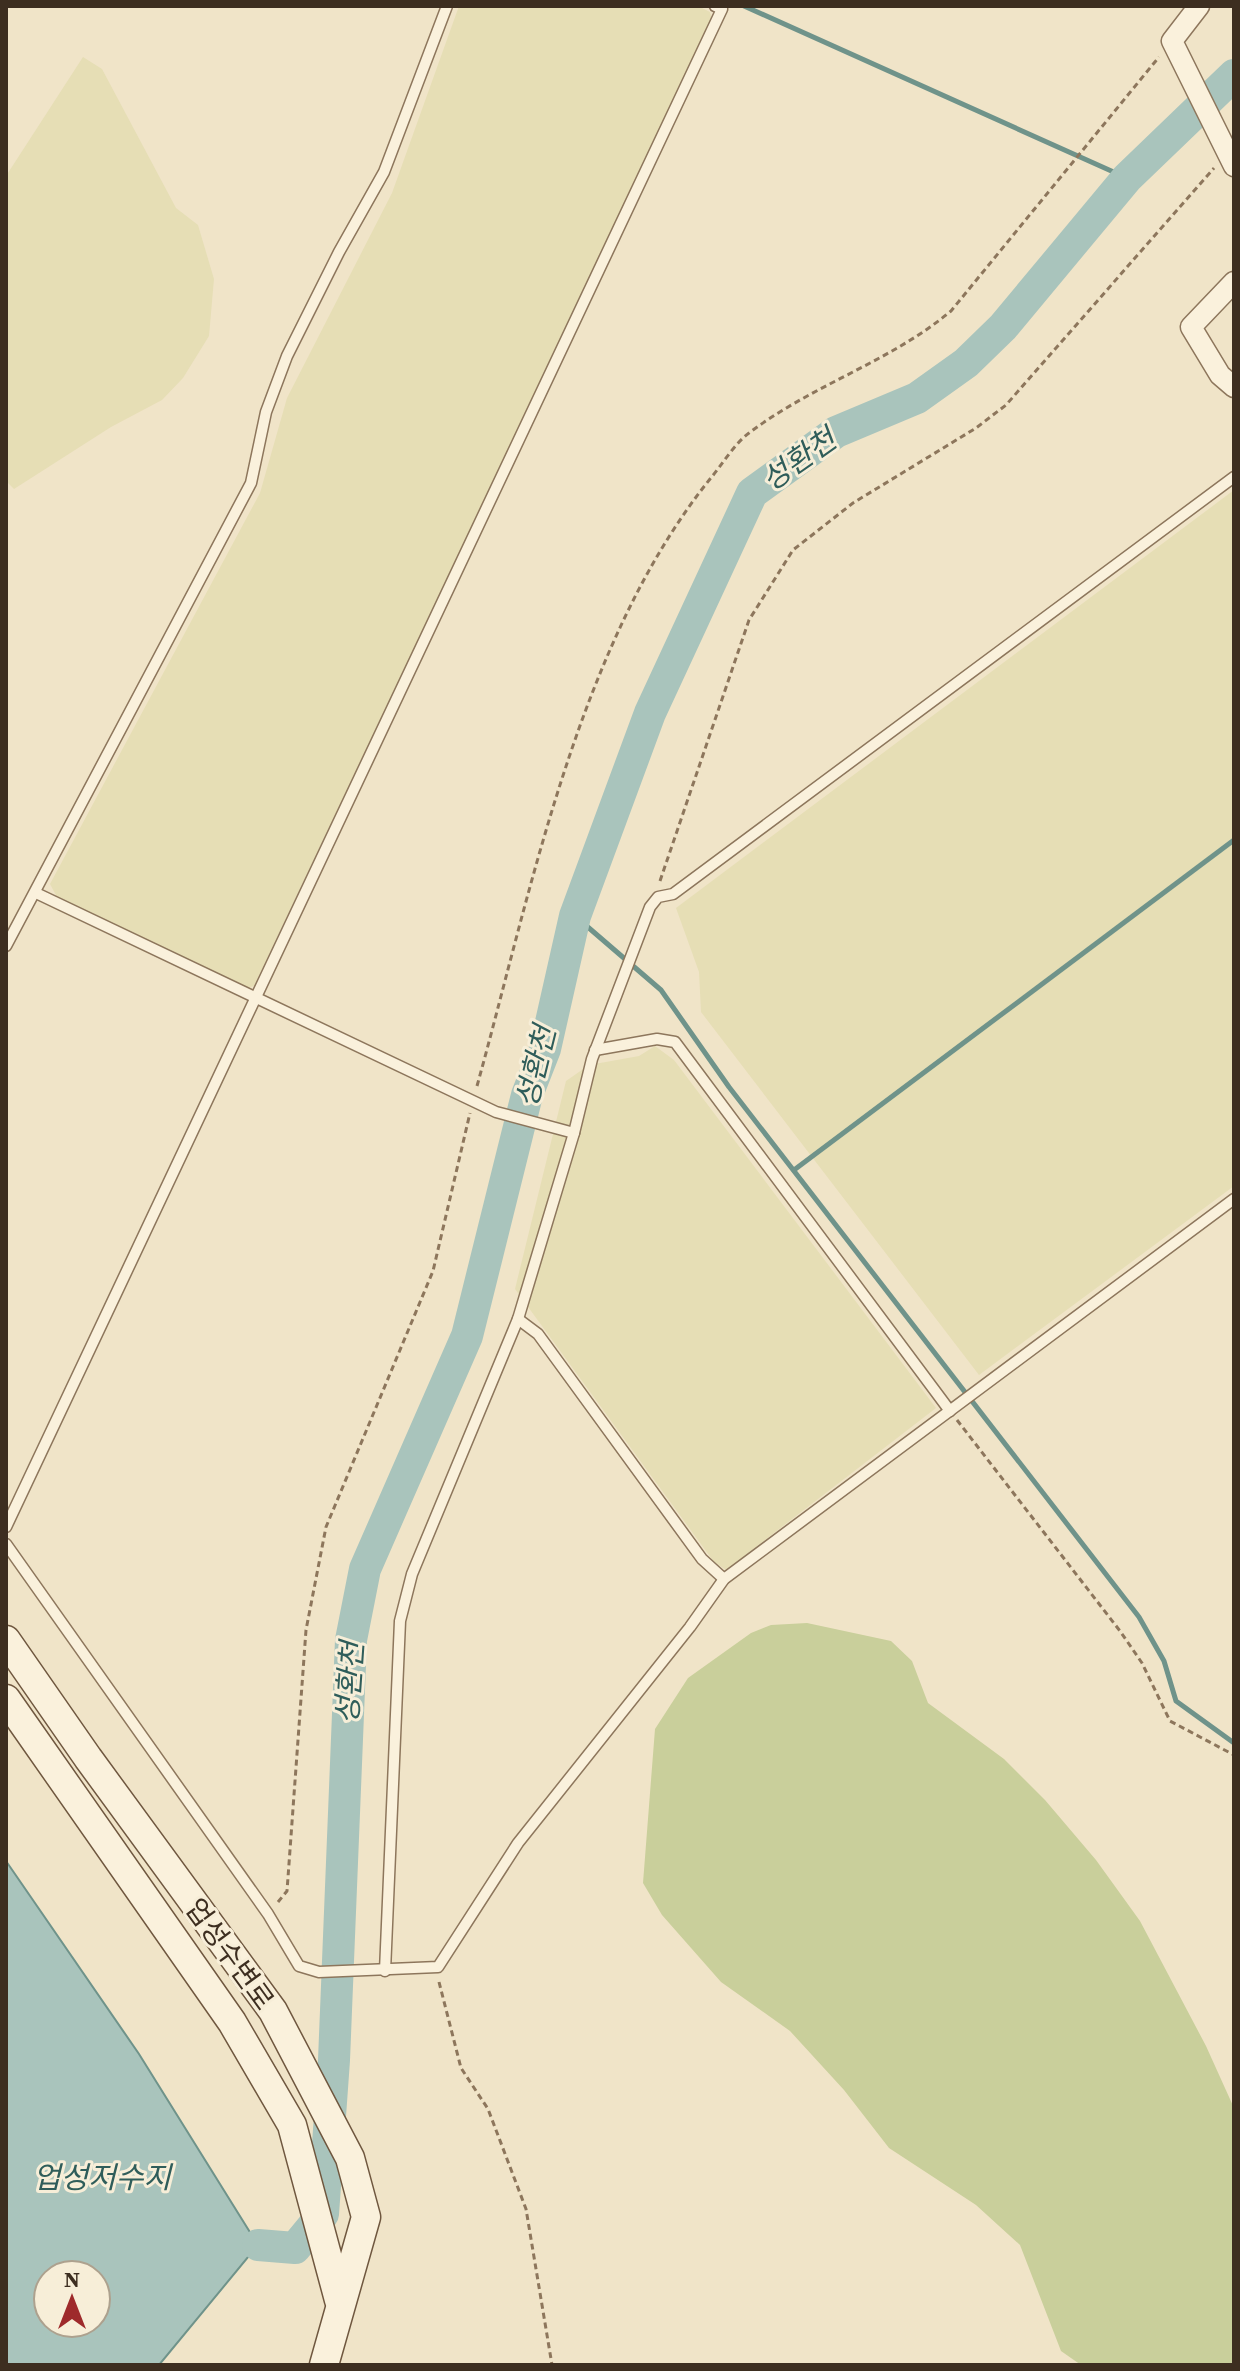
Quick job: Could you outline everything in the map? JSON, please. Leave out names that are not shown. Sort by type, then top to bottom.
[{"type":"main road","name":"업성수변로","points":[[6,1640],[273,2011],[350,2158],[366,2217],[339,2301],[324,2365]]},
{"type":"main road","name":"업성수변로","points":[[6,1699],[232,2022],[292,2125],[339,2301]]},
{"type":"street","points":[[1199,6],[1177,49],[1227,153]]},
{"type":"street","points":[[1234,282],[1191,327],[1220,375],[1234,387]]},
{"type":"lane","points":[[6,946],[251,483],[266,412],[287,356],[339,252],[384,172],[447,6]]},
{"type":"lane","points":[[6,1527],[722,9],[715,6]]},
{"type":"lane","points":[[385,1971],[400,1621],[418,1561],[518,1319],[574,1133],[595,1050],[641,922],[658,897],[673,894],[1234,477]]},
{"type":"lane","points":[[36,893],[496,1112],[574,1133]]},
{"type":"lane","points":[[595,1050],[657,1039],[675,1042],[955,1408]]},
{"type":"lane","points":[[6,1544],[268,1914],[299,1966],[319,1972],[438,1967],[518,1843],[690,1627],[724,1579],[745,1559],[955,1408],[1234,1199]]},
{"type":"lane","points":[[518,1319],[538,1334],[702,1559],[724,1579]]},
{"type":"path","points":[[268,1914],[287,1891],[306,1630],[326,1527],[433,1271],[473,1101],[583,716],[629,612],[676,521],[747,434],[920,337],[951,311],[1086,146],[1177,49]]},
{"type":"path","points":[[658,897],[661,873],[749,620],[793,550],[853,503],[976,428],[1006,405],[1227,153]]},
{"type":"path","points":[[955,1408],[1142,1663],[1170,1721],[1234,1755]]},
{"type":"path","points":[[438,1967],[439,1988],[461,2057],[461,2068],[488,2109],[526,2209],[552,2365]]},
{"type":"shaded area","points":[[459,6],[698,6],[710,12],[712,20],[254,986],[245,989],[58,899],[50,884],[260,493],[287,398],[392,193]]},
{"type":"shaded area","points":[[83,57],[102,69],[176,208],[198,225],[214,279],[209,336],[183,378],[162,400],[111,427],[14,489],[6,481],[6,176]]},
{"type":"shaded area","points":[[1234,490],[1234,1186],[979,1375],[701,1012],[699,972],[676,908]]},
{"type":"shaded area","points":[[655,1046],[674,1060],[936,1408],[726,1570],[714,1562],[515,1289],[566,1081],[589,1065],[639,1056]]},
{"type":"green space","points":[[807,1623],[891,1641],[912,1661],[928,1703],[1004,1759],[1045,1800],[1096,1860],[1140,1921],[1206,2046],[1234,2108],[1234,2365],[1081,2365],[1061,2351],[1020,2245],[976,2205],[889,2148],[844,2090],[790,2031],[721,1982],[662,1915],[643,1883],[655,1729],[688,1678],[751,1633],[771,1625]]},
{"type":"water","name":"업성저수지","points":[[6,1861],[139,2054],[258,2245],[159,2365],[6,2365]]},
{"type":"waterway","points":[[744,6],[1127,178]]},
{"type":"waterway","name":"성환천","points":[[258,2245],[295,2248],[323,2214],[334,2060],[351,1640],[365,1569],[467,1336],[527,1095],[545,1049],[575,916],[650,713],[752,493],[836,432],[917,398],[966,363],[1003,327],[1127,178],[1234,75]]},
{"type":"waterway","points":[[794,1170],[1234,840]]},
{"type":"waterway","points":[[575,916],[661,990],[729,1087],[1139,1617],[1164,1661],[1176,1701],[1234,1743]]}]
